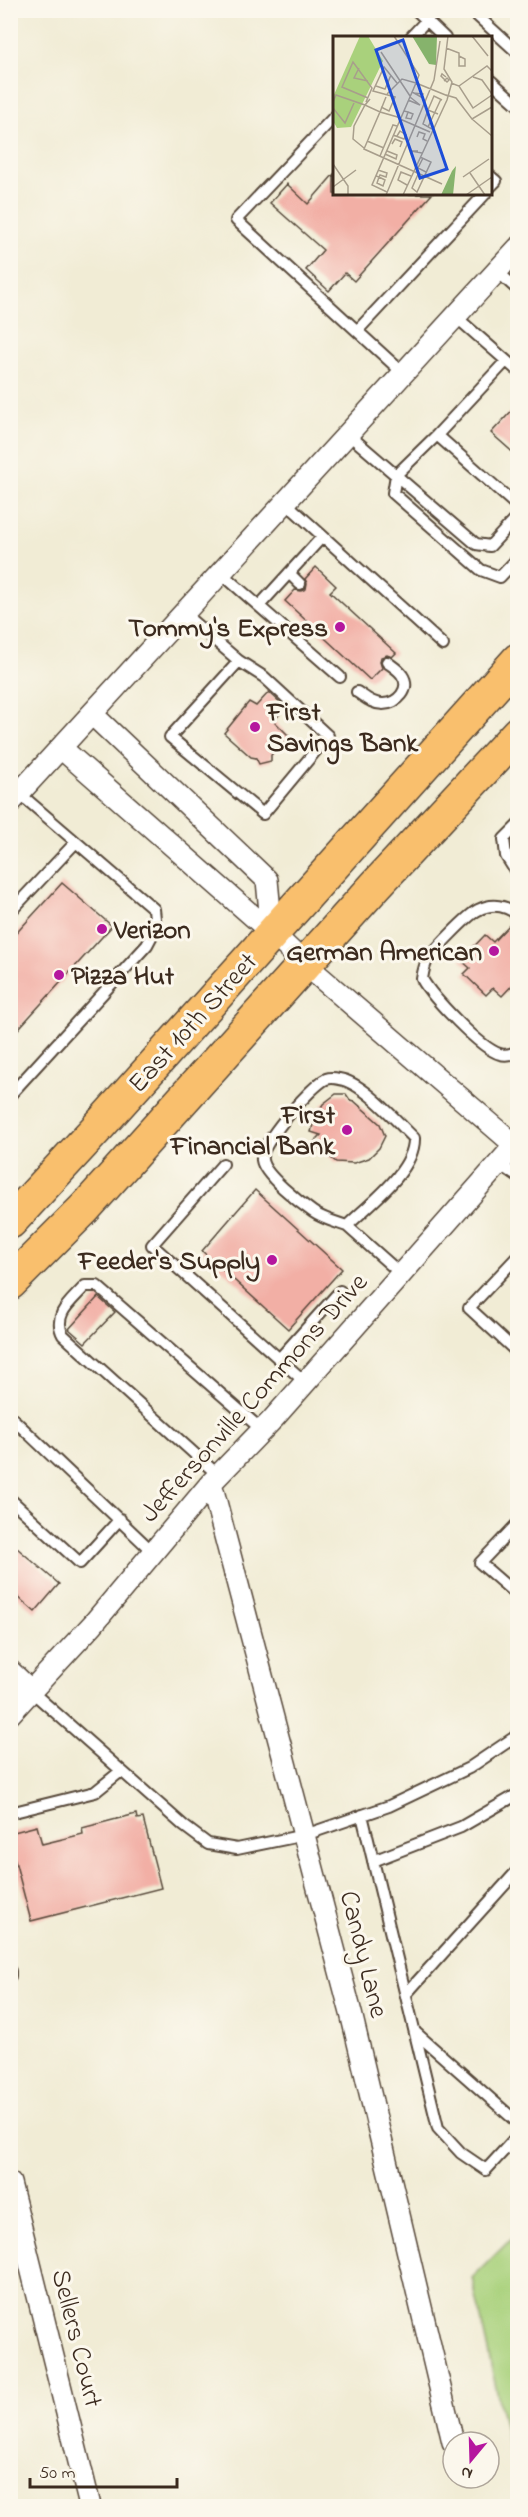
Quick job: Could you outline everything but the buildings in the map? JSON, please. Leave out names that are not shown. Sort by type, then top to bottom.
[{"type":"main road","name":"East 10th Street","points":[[10,1222],[518,660]]},
{"type":"main road","name":"East 10th Street","points":[[10,1283],[85,1208],[518,733]]},
{"type":"street","points":[[15,798],[518,248]]},
{"type":"street","points":[[92,714],[267,880],[272,933]]},
{"type":"street","points":[[61,748],[305,964],[516,1143]]},
{"type":"street","name":"Jeffersonville Commons Drive","points":[[31,1691],[93,1624],[215,1479],[305,1382],[516,1143]]},
{"type":"street","name":"Candy Lane","points":[[215,1479],[351,2013],[450,2430]]},
{"type":"street","points":[[10,1671],[31,1691],[10,1714]]},
{"type":"street","name":"Sellers Court","points":[[10,2182],[90,2506]]},
{"type":"lane","points":[[416,10],[443,36]]},
{"type":"lane","points":[[412,36],[436,10]]},
{"type":"lane","points":[[471,10],[518,52]]},
{"type":"lane","points":[[492,82],[518,105]]},
{"type":"lane","points":[[333,118],[236,220],[403,373]]},
{"type":"lane","points":[[357,331],[484,195]]},
{"type":"lane","points":[[497,271],[518,290]]},
{"type":"lane","points":[[455,316],[518,371]]},
{"type":"lane","points":[[506,361],[396,475],[393,493],[481,570],[500,577],[518,558]]},
{"type":"lane","points":[[348,434],[476,544],[490,546],[517,517],[517,506],[437,435]]},
{"type":"lane","points":[[285,502],[443,645]]},
{"type":"lane","points":[[259,606],[322,537]]},
{"type":"lane","points":[[221,573],[340,677]]},
{"type":"lane","points":[[289,573],[300,584]]},
{"type":"lane","points":[[183,614],[239,661],[264,677],[328,736],[263,814],[170,737],[239,661]]},
{"type":"lane","points":[[357,692],[371,702],[383,704],[396,701],[404,693],[405,683],[403,675],[387,662]]},
{"type":"lane","points":[[10,1095],[147,945],[156,927],[154,909],[76,842],[15,798]]},
{"type":"lane","points":[[518,825],[504,839],[506,856],[518,875]]},
{"type":"lane","points":[[10,912],[76,842]]},
{"type":"lane","points":[[518,915],[510,908],[495,906],[477,910],[427,961],[422,979],[439,1002],[484,1045],[499,1054],[507,1055],[518,1050]]},
{"type":"lane","points":[[347,1226],[403,1170],[414,1149],[414,1138],[360,1089],[341,1079],[327,1078],[314,1088],[273,1136],[261,1154],[262,1164],[276,1180],[313,1212],[347,1226],[401,1274]]},
{"type":"lane","points":[[223,1164],[152,1245],[305,1382]]},
{"type":"lane","points":[[499,1164],[518,1177]]},
{"type":"lane","points":[[518,1256],[469,1308],[518,1353]]},
{"type":"lane","points":[[215,1479],[63,1335],[58,1320],[62,1311],[85,1286],[97,1286],[262,1430]]},
{"type":"lane","points":[[279,1359],[340,1291]]},
{"type":"lane","points":[[10,1422],[13,1419],[153,1552]]},
{"type":"lane","points":[[10,1499],[80,1563],[120,1519]]},
{"type":"lane","points":[[518,1523],[480,1563],[518,1596]]},
{"type":"lane","points":[[31,1691],[208,1844],[237,1849],[305,1835],[389,1806],[469,1768],[518,1735]]},
{"type":"lane","points":[[10,1812],[95,1792],[121,1771]]},
{"type":"lane","points":[[373,1861],[461,1827],[518,1794]]},
{"type":"lane","points":[[362,1815],[438,2128],[461,2153],[486,2170],[518,2135]]},
{"type":"lane","points":[[406,1994],[518,1870]]},
{"type":"lane","points":[[10,1971],[10,1976]]},
{"type":"lane","points":[[415,2032],[518,2123]]},
{"type":"green space","points":[[517,2233],[517,2484],[472,2278]]},
{"type":"place","name":"Tommy's Express","points":[[340,627]]},
{"type":"place","name":"First Savings Bank","points":[[255,727]]},
{"type":"place","name":"Verizon","points":[[102,929]]},
{"type":"place","name":"German American","points":[[494,951]]},
{"type":"place","name":"Pizza Hut","points":[[59,975]]},
{"type":"place","name":"First Financial Bank","points":[[347,1130]]},
{"type":"place","name":"Feeder's Supply","points":[[272,1260]]}]
